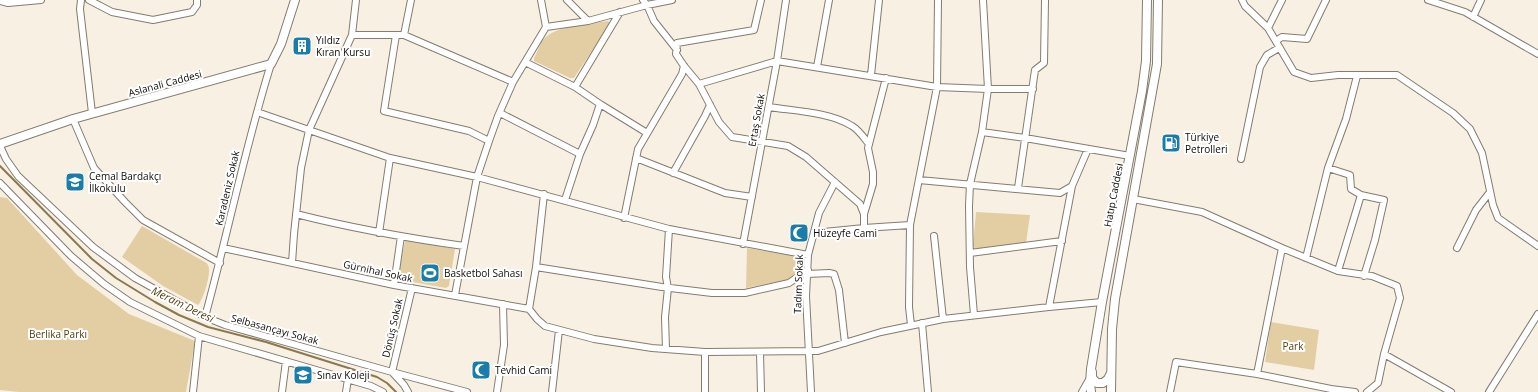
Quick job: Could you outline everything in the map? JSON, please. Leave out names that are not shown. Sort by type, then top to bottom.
[{"type":"main road","points":[[270,64],[281,44],[295,0]]},
{"type":"main road","name":"Hatıp Caddesi","points":[[1091,392],[1091,373],[1102,302],[1130,156],[1146,61],[1147,0]]},
{"type":"main road","name":"Hatıp Caddesi","points":[[1111,392],[1112,329],[1115,299],[1157,64],[1158,0]]},
{"type":"main road","name":"Aslanali Caddesi","points":[[0,145],[92,113],[270,64]]},
{"type":"main road","points":[[1091,373],[1092,378],[1097,383],[1104,383],[1108,379],[1111,372]]},
{"type":"street","points":[[0,1],[8,3],[41,0]]},
{"type":"street","points":[[82,0],[80,9],[92,113]]},
{"type":"street","points":[[89,0],[112,12],[154,20],[192,12],[197,5],[197,0]]},
{"type":"street","points":[[292,263],[301,168],[309,130],[352,34],[356,0]]},
{"type":"street","points":[[404,35],[411,0]]},
{"type":"street","points":[[455,295],[478,177],[489,141],[513,82],[546,27],[541,0]]},
{"type":"street","points":[[567,0],[588,21]]},
{"type":"street","points":[[546,27],[588,21],[620,12],[645,2],[672,0]]},
{"type":"street","points":[[760,0],[754,30],[677,42],[676,54],[699,84],[719,122],[732,137],[788,146],[806,157],[836,182],[860,204],[864,214]]},
{"type":"street","name":"Ertaş Sokak","points":[[743,244],[777,61],[786,0]]},
{"type":"street","points":[[817,67],[829,0]]},
{"type":"street","points":[[871,75],[878,0]]},
{"type":"street","points":[[910,325],[910,225],[937,87],[938,0]]},
{"type":"street","points":[[974,315],[968,206],[970,184],[982,132],[988,89],[983,0]]},
{"type":"street","points":[[1018,188],[1035,70],[1044,63],[1045,0]]},
{"type":"street","points":[[1242,0],[1245,6],[1268,28],[1294,72],[1311,78],[1338,75],[1398,75],[1452,113],[1470,129],[1482,153],[1490,192],[1498,218],[1538,246]]},
{"type":"street","points":[[1268,28],[1282,0]]},
{"type":"street","points":[[1276,40],[1282,37],[1307,39],[1326,0]]},
{"type":"street","points":[[1428,0],[1465,12],[1538,54]]},
{"type":"street","points":[[1473,17],[1481,0]]},
{"type":"street","points":[[645,2],[654,22],[677,50]]},
{"type":"street","points":[[575,87],[620,12]]},
{"type":"street","points":[[352,34],[404,35],[513,82]]},
{"type":"street","points":[[396,35],[384,111],[469,131],[489,141]]},
{"type":"street","points":[[1241,159],[1260,67],[1268,55],[1279,48]]},
{"type":"street","points":[[699,84],[777,61],[871,75],[937,87],[1033,89]]},
{"type":"street","points":[[525,62],[575,87],[647,133]]},
{"type":"street","name":"Karadeniz Sokak","points":[[205,317],[220,263],[256,112],[270,64]]},
{"type":"street","points":[[624,218],[638,149],[682,74],[684,66]]},
{"type":"street","points":[[1306,258],[1328,168],[1346,119],[1357,76]]},
{"type":"street","points":[[864,228],[864,214],[873,184],[873,172],[868,148],[886,78]]},
{"type":"street","points":[[565,200],[580,154],[593,126],[600,104]]},
{"type":"street","points":[[673,173],[706,116],[710,105]]},
{"type":"street","points":[[768,107],[825,115],[840,119],[854,127],[869,144]]},
{"type":"street","points":[[256,112],[390,158],[478,177],[544,194],[624,218],[669,229],[808,255]]},
{"type":"street","points":[[500,113],[580,154]]},
{"type":"street","points":[[73,119],[94,168],[143,220],[220,263]]},
{"type":"street","points":[[982,132],[1130,156]]},
{"type":"street","name":"Selbasançayı Sokak","points":[[0,145],[6,159],[18,176],[93,247],[135,278],[205,317],[225,326],[467,392]]},
{"type":"street","points":[[1049,307],[1072,186],[1088,149]]},
{"type":"street","points":[[379,233],[390,158]]},
{"type":"street","points":[[636,158],[725,194],[752,197]]},
{"type":"street","points":[[1328,168],[1350,175],[1351,189],[1361,195],[1384,200],[1375,240],[1364,276]]},
{"type":"street","points":[[919,180],[1060,193],[1072,186]]},
{"type":"street","name":"Tadım Sokak","points":[[811,392],[806,296],[808,255],[819,213],[836,182]]},
{"type":"street","points":[[0,183],[71,256],[104,284],[130,302],[199,336],[348,379],[371,386],[383,392]]},
{"type":"street","points":[[1457,248],[1476,210],[1490,192]]},
{"type":"street","points":[[544,194],[536,267],[529,309],[536,319],[545,326],[594,339],[666,349],[705,352],[818,351],[910,325],[943,319],[1102,302]]},
{"type":"street","points":[[1338,271],[1361,195]]},
{"type":"street","points":[[1133,199],[1202,212],[1338,271],[1372,276],[1396,286],[1400,298],[1384,354],[1378,383],[1367,392]]},
{"type":"street","points":[[296,214],[347,227],[464,246]]},
{"type":"street","points":[[814,234],[864,228],[910,225]]},
{"type":"street","points":[[666,349],[665,318],[668,288],[666,277],[669,229]]},
{"type":"street","points":[[394,285],[401,236]]},
{"type":"street","points":[[934,236],[943,319]]},
{"type":"street","points":[[970,253],[1062,241]]},
{"type":"street","name":"Gürnihal Sokak","points":[[223,248],[394,285],[529,309]]},
{"type":"street","points":[[1257,374],[1282,248]]},
{"type":"street","points":[[536,267],[668,288],[712,293],[745,293],[788,283],[808,272],[834,274],[839,290],[845,343]]},
{"type":"street","name":"Dönüş Sokak","points":[[392,372],[412,288]]},
{"type":"street","points":[[497,392],[504,345],[503,304]]},
{"type":"street","points":[[1489,392],[1538,314]]},
{"type":"street","points":[[922,323],[928,392]]},
{"type":"street","points":[[552,392],[558,330]]},
{"type":"street","points":[[193,392],[199,336]]},
{"type":"street","points":[[705,352],[705,392]]},
{"type":"street","points":[[760,352],[761,392]]},
{"type":"street","points":[[1384,354],[1451,392]]},
{"type":"street","points":[[282,392],[286,361]]},
{"type":"street","points":[[1170,392],[1176,362],[1257,374],[1355,392]]},
{"type":"street","points":[[392,372],[404,384],[408,392]]},
{"type":"street","points":[[1082,392],[1091,373]]},
{"type":"street","points":[[346,392],[348,379]]},
{"type":"street","points":[[1309,392],[1311,385]]},
{"type":"green space","points":[[608,21],[610,24],[574,78],[570,78],[534,61],[542,41],[555,32],[572,26]]},
{"type":"green space","name":"Berlika Parkı","points":[[0,197],[7,198],[77,275],[129,314],[195,341],[186,392],[19,392],[0,390]]},
{"type":"green space","points":[[976,212],[1030,215],[1026,243],[976,250],[973,246]]},
{"type":"green space","points":[[142,226],[208,264],[208,280],[198,305],[163,286],[122,257]]},
{"type":"green space","points":[[407,240],[455,249],[449,286],[446,288],[401,280],[398,275],[405,241]]},
{"type":"green space","points":[[747,248],[797,256],[800,261],[797,275],[788,280],[746,288]]},
{"type":"green space","name":"Park","points":[[1271,322],[1319,330],[1314,370],[1265,362]]},
{"type":"waterway","name":"Meram Deresi","points":[[0,166],[92,259],[116,278],[155,302],[179,315],[208,327],[266,342],[377,377],[387,383],[396,392]]},
{"type":"place","name":"Yıldız Kıran Kursu","points":[[302,46]]},
{"type":"place","name":"Türkiye Petrolleri","points":[[1171,143]]},
{"type":"place","name":"Cemal Bardakçı İlkokulu","points":[[75,182]]},
{"type":"place","name":"Hüzeyfe Cami","points":[[799,233]]},
{"type":"place","name":"Basketbol Sahası","points":[[430,273]]},
{"type":"place","name":"Tevhid Cami","points":[[481,370]]},
{"type":"place","name":"Sınav Koleji","points":[[303,375]]}]
